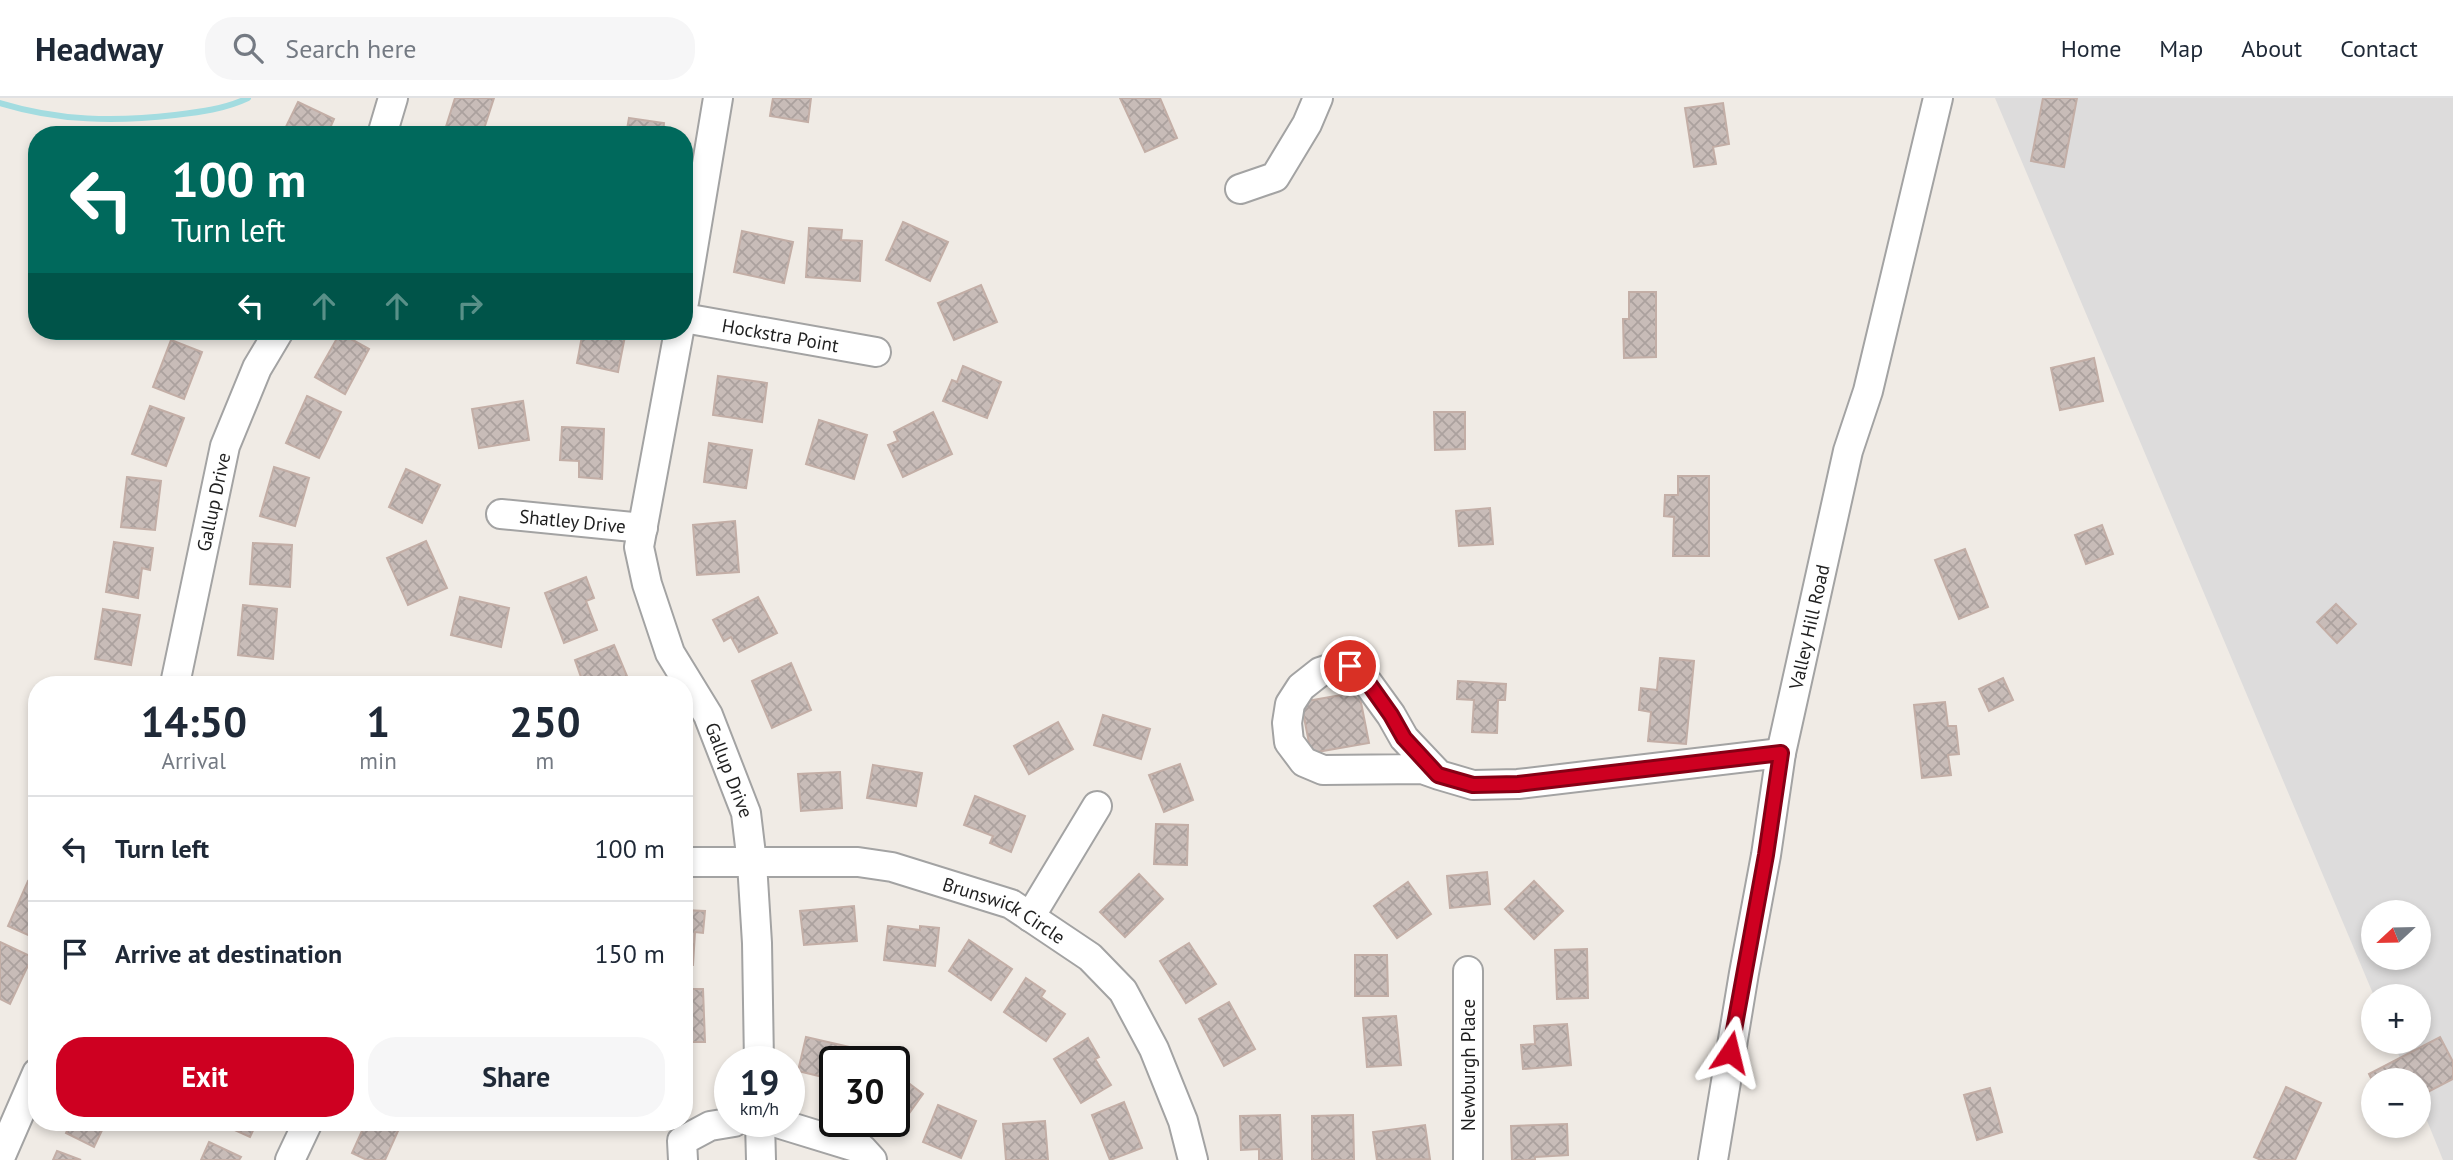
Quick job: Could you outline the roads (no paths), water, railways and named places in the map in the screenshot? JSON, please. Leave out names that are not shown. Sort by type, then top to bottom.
[{"type":"street","points":[[385,126],[393,98]]},
{"type":"street","points":[[693,248],[718,98]]},
{"type":"street","points":[[1240,189],[1275,177],[1307,124],[1318,98]]},
{"type":"street","name":"Valley Hill Road","points":[[1713,1160],[1781,753],[1848,451],[1868,391],[1938,98]]},
{"type":"street","name":"Hockstra Point","points":[[693,320],[876,352]]},
{"type":"street","name":"Gallup Drive","points":[[176,676],[225,446],[257,368],[274,340]]},
{"type":"street","name":"Gallup Drive","points":[[677,340],[639,547],[647,584],[666,642],[684,676]]},
{"type":"street","name":"Shatley Drive","points":[[502,514],[643,528]]},
{"type":"street","points":[[1438,775],[1404,738],[1362,674],[1350,666],[1338,666],[1320,672],[1301,687],[1290,704],[1287,723],[1289,742],[1304,762],[1324,770],[1422,769],[1438,775],[1473,785],[1518,784],[1781,753]]},
{"type":"street","name":"Gallup Drive","points":[[693,691],[708,715],[746,813],[757,943],[759,1046]]},
{"type":"street","points":[[1030,916],[1097,806]]},
{"type":"street","name":"Brunswick Circle","points":[[693,862],[858,862],[891,867],[1011,904],[1090,957],[1123,991],[1154,1049],[1183,1121],[1193,1160]]},
{"type":"street","name":"Newburgh Place","points":[[1468,971],[1468,1160]]},
{"type":"street","points":[[0,1158],[28,1094]]},
{"type":"street","points":[[683,1160],[682,1141],[714,1125]]},
{"type":"street","points":[[290,1160],[304,1131]]},
{"type":"street","points":[[805,1132],[862,1149],[872,1160]]},
{"type":"street","points":[[760,1137],[761,1160]]},
{"type":"waterway","points":[[0,103],[65,117],[131,119],[203,111],[248,98]]}]
